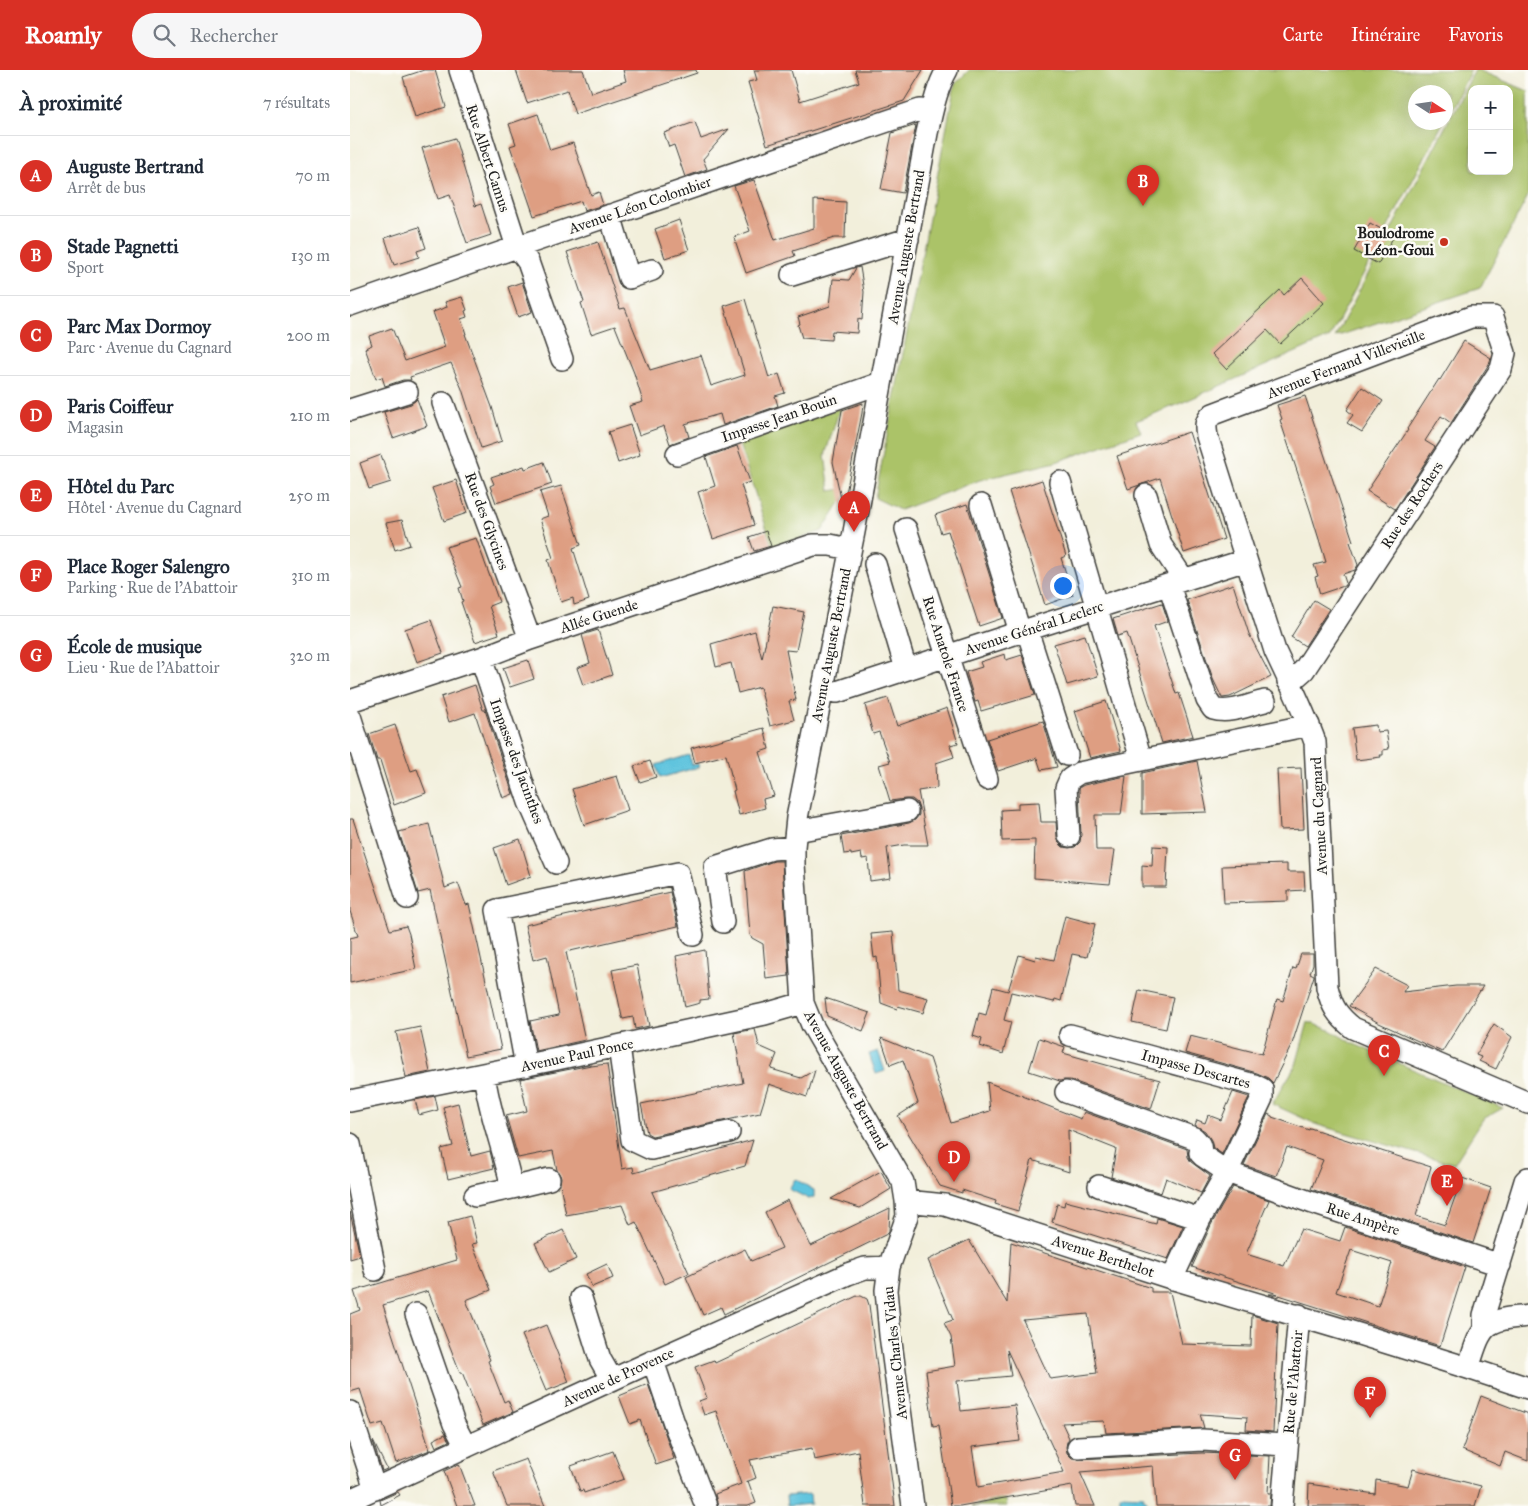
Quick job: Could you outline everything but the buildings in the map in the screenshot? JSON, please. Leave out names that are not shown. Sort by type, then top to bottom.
[{"type":"street","name":"Rue Albert Camus","points":[[460,70],[516,247],[528,262],[562,359]]},
{"type":"street","name":"Avenue Auguste Bertrand","points":[[906,1201],[903,1182],[812,1025],[804,1003],[800,958],[795,839],[932,111],[947,70]]},
{"type":"street","name":"Avenue Léon Colombier","points":[[350,305],[920,110],[932,111]]},
{"type":"street","points":[[610,215],[616,241],[629,278],[652,270]]},
{"type":"street","points":[[792,275],[908,239]]},
{"type":"street","name":"Avenue Fernand Villevieille","points":[[1205,424],[1213,414],[1462,320],[1471,317],[1493,318]]},
{"type":"street","name":"Rue des Rochers","points":[[1288,681],[1304,670],[1501,369],[1505,353],[1493,318]]},
{"type":"street","name":"Impasse Jean Bouin","points":[[676,454],[881,383]]},
{"type":"street","points":[[350,410],[407,392]]},
{"type":"street","name":"Rue des Glycines","points":[[443,403],[530,640]]},
{"type":"street","name":"Avenue du Cagnard","points":[[1205,424],[1207,436],[1275,651],[1315,742],[1327,987],[1330,1001],[1338,1016],[1353,1028],[1528,1103]]},
{"type":"street","points":[[1060,482],[1138,749]]},
{"type":"street","points":[[1146,495],[1161,545],[1177,583],[1212,709],[1228,711],[1265,701]]},
{"type":"street","points":[[981,505],[1067,755]]},
{"type":"street","name":"Rue Anatole France","points":[[906,529],[987,779]]},
{"type":"street","name":"Allée Guende","points":[[350,701],[813,545],[830,545],[850,549]]},
{"type":"street","name":"Avenue Général Leclerc","points":[[822,690],[838,692],[1246,560]]},
{"type":"street","points":[[874,564],[906,669]]},
{"type":"street","name":"Impasse des Jacinthes","points":[[481,658],[529,802],[556,863]]},
{"type":"street","points":[[350,716],[406,898]]},
{"type":"street","points":[[1069,836],[1066,788],[1070,779],[1079,773],[1309,725]]},
{"type":"street","points":[[723,922],[715,866],[772,849],[795,839],[907,811]]},
{"type":"street","points":[[526,1066],[497,910],[678,873],[693,934]]},
{"type":"street","name":"Avenue Paul Ponce","points":[[350,1101],[620,1046],[766,1014],[804,1003]]},
{"type":"street","name":"Impasse Descartes","points":[[1070,1035],[1260,1086],[1262,1098],[1227,1172]]},
{"type":"street","points":[[620,1046],[632,1140],[651,1149],[729,1132]]},
{"type":"street","points":[[484,1074],[487,1095],[512,1188]]},
{"type":"street","name":"Rue Ampère","points":[[1066,1092],[1194,1138],[1199,1143],[1200,1153],[1227,1172],[1310,1202],[1500,1265]]},
{"type":"street","points":[[350,1144],[375,1270]]},
{"type":"street","points":[[1172,1279],[1200,1219],[1227,1172]]},
{"type":"street","points":[[1484,1329],[1484,1315],[1525,1181],[1528,1178]]},
{"type":"street","points":[[475,1196],[549,1179]]},
{"type":"street","points":[[1099,1186],[1200,1219]]},
{"type":"street","name":"Avenue Charles Vidau","points":[[906,1201],[907,1216],[889,1266],[886,1290],[890,1335],[913,1506]]},
{"type":"street","name":"Avenue Berthelot","points":[[906,1201],[945,1205],[1172,1279],[1299,1315]]},
{"type":"street","name":"Avenue de Provence","points":[[350,1500],[848,1274],[865,1268],[889,1266]]},
{"type":"street","points":[[581,1298],[600,1359],[612,1380]]},
{"type":"street","points":[[416,1314],[454,1424],[466,1447]]},
{"type":"street","name":"Rue de l'Abattoir","points":[[1282,1506],[1299,1315],[1528,1388]]},
{"type":"street","points":[[1468,1368],[1484,1329],[1500,1320],[1528,1316]]},
{"type":"street","points":[[653,1361],[674,1423],[706,1506]]},
{"type":"street","points":[[350,1412],[375,1489]]},
{"type":"street","points":[[1078,1447],[1202,1440],[1287,1445]]},
{"type":"green space","points":[[969,70],[1471,70],[1453,105],[1453,85],[1408,85],[1408,130],[1439,130],[1330,337],[1136,421],[1141,432],[1056,462],[980,480],[900,510],[875,498],[955,84]]},
{"type":"green space","name":"Boulodrome Léon-Goui","points":[[1475,70],[1478,70],[1528,91],[1528,196],[1480,288],[1335,337],[1444,130],[1453,130],[1453,112]]},
{"type":"green space","points":[[840,408],[825,455],[830,491],[843,489],[845,498],[822,531],[773,548],[738,441]]},
{"type":"green space","points":[[1308,1022],[1330,1030],[1354,1044],[1503,1108],[1483,1119],[1454,1164],[1318,1125],[1272,1104],[1296,1065]]},
{"type":"green space","points":[[1006,1499],[1007,1506],[972,1506]]},
{"type":"water","points":[[689,755],[692,765],[698,764],[699,767],[660,778],[656,765]]},
{"type":"water","points":[[878,1051],[885,1071],[876,1074],[869,1054]]},
{"type":"water","points":[[795,1179],[814,1190],[814,1197],[809,1199],[789,1189]]},
{"type":"water","points":[[810,1494],[811,1504],[787,1506],[786,1496]]},
{"type":"water","points":[[1120,1495],[1144,1496],[1143,1498],[1147,1502],[1143,1506],[1120,1506]]},
{"type":"place","name":"Stade Pagnetti","points":[[1143,206]]},
{"type":"place","name":"Boulodrome Léon-Goui","points":[[1444,242]]},
{"type":"place","name":"Auguste Bertrand","points":[[854,532]]},
{"type":"place","name":"Parc Max Dormoy","points":[[1384,1076]]},
{"type":"place","name":"Paris Coiffeur","points":[[954,1182]]},
{"type":"place","name":"Hôtel du Parc","points":[[1447,1206]]},
{"type":"place","name":"Place Roger Salengro","points":[[1370,1418]]},
{"type":"place","name":"École de musique","points":[[1235,1480]]}]
